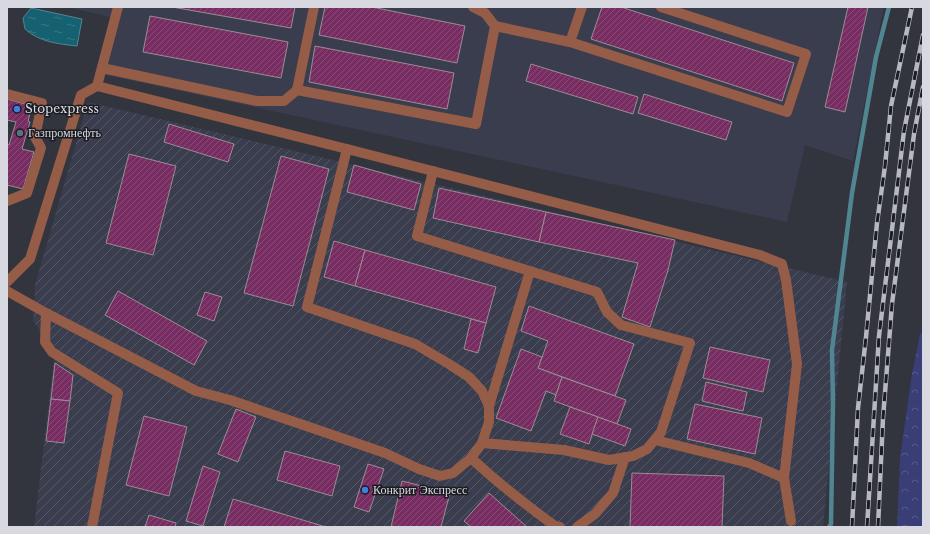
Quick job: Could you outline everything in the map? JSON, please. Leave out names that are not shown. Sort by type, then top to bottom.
[{"type":"lane","points":[[97,86],[118,7]]},
{"type":"lane","points":[[102,68],[257,101],[284,101],[296,90],[314,7]]},
{"type":"lane","points":[[296,90],[476,124],[495,26],[486,10],[473,7]]},
{"type":"lane","points":[[570,42],[582,7]]},
{"type":"lane","points":[[495,26],[570,42],[787,112],[806,54],[661,7]]},
{"type":"lane","points":[[7,282],[30,259],[81,95],[97,86],[760,255],[782,264],[786,280],[797,364],[784,478],[791,521]]},
{"type":"lane","points":[[7,94],[42,103],[35,137],[41,148],[27,194],[7,200]]},
{"type":"lane","points":[[347,149],[307,307],[415,344],[469,377],[482,391],[489,406]]},
{"type":"lane","points":[[433,171],[417,236],[597,292],[607,312],[621,325],[690,343],[661,432],[647,449],[633,456],[609,460],[564,450],[482,443]]},
{"type":"lane","points":[[7,291],[46,313],[196,391],[230,400],[385,453],[419,469],[440,476],[453,473],[471,458],[482,443],[489,422],[489,406],[530,271]]},
{"type":"lane","points":[[46,313],[45,342],[52,352],[118,393],[92,527]]},
{"type":"lane","points":[[655,440],[749,463],[784,478]]},
{"type":"lane","points":[[577,527],[595,514],[613,493],[625,457]]},
{"type":"lane","points":[[471,458],[494,480],[555,526],[560,527]]},
{"type":"shaded area","points":[[67,7],[884,7],[853,161],[805,145],[787,222],[101,74],[118,19]]},
{"type":"shaded area","points":[[88,102],[847,282],[823,527],[34,527],[55,352],[33,321],[35,285]]},
{"type":"green space","points":[[923,333],[923,527],[897,527],[900,458],[912,374],[920,334]]},
{"type":"water","points":[[31,8],[82,19],[77,46],[43,40],[25,29],[23,18]]},
{"type":"building","points":[[172,7],[295,7],[291,28]]},
{"type":"building","points":[[325,7],[372,7],[465,26],[457,63],[319,35]]},
{"type":"building","points":[[602,7],[621,7],[794,63],[782,101],[591,39]]},
{"type":"building","points":[[848,7],[868,7],[845,112],[825,107]]},
{"type":"building","points":[[150,16],[288,42],[281,78],[143,52]]},
{"type":"building","points":[[315,46],[454,73],[447,109],[309,82]]},
{"type":"building","points":[[531,64],[638,97],[633,114],[526,81]]},
{"type":"building","points":[[644,94],[732,122],[726,140],[638,113]]},
{"type":"building","name":"Газпромнефть","points":[[7,99],[32,106],[28,121],[30,122],[22,149],[34,152],[23,189],[7,185],[7,144],[9,145],[16,122],[7,120]]},
{"type":"building","points":[[169,124],[234,144],[228,162],[164,142]]},
{"type":"building","points":[[129,154],[176,166],[153,255],[106,243]]},
{"type":"building","points":[[281,156],[329,169],[293,306],[244,293]]},
{"type":"building","points":[[354,165],[421,184],[414,210],[347,192]]},
{"type":"building","points":[[439,188],[546,212],[539,242],[433,218]]},
{"type":"building","points":[[546,212],[675,240],[668,270],[650,327],[622,317],[638,263],[539,242]]},
{"type":"building","points":[[334,241],[365,250],[355,286],[324,277]]},
{"type":"building","points":[[365,250],[496,287],[486,323],[355,286]]},
{"type":"building","points":[[118,291],[207,341],[194,365],[105,315]]},
{"type":"building","points":[[205,292],[222,297],[214,321],[197,315]]},
{"type":"building","points":[[529,306],[634,344],[615,396],[538,368],[548,341],[521,331]]},
{"type":"building","points":[[471,319],[486,323],[478,353],[464,349]]},
{"type":"building","points":[[710,347],[770,360],[763,392],[703,378]]},
{"type":"building","points":[[521,349],[542,357],[538,368],[562,377],[556,395],[546,391],[531,431],[496,418]]},
{"type":"building","points":[[55,363],[73,375],[70,401],[51,399]]},
{"type":"building","points":[[562,377],[626,400],[617,424],[554,401]]},
{"type":"building","points":[[706,382],[747,392],[743,411],[702,401]]},
{"type":"building","points":[[51,399],[70,401],[64,443],[46,441]]},
{"type":"building","points":[[695,404],[762,418],[755,454],[687,439]]},
{"type":"building","points":[[570,407],[598,417],[589,444],[560,434]]},
{"type":"building","points":[[236,409],[256,417],[238,462],[218,454]]},
{"type":"building","points":[[144,416],[187,427],[169,496],[126,485]]},
{"type":"building","points":[[598,417],[631,429],[625,446],[592,434]]},
{"type":"building","points":[[285,451],[340,466],[332,496],[277,480]]},
{"type":"building","points":[[368,464],[384,469],[369,512],[354,507]]},
{"type":"building","points":[[203,466],[220,472],[203,526],[186,521]]},
{"type":"building","points":[[632,473],[724,476],[722,527],[630,527]]},
{"type":"building","points":[[402,481],[450,493],[441,527],[391,527]]},
{"type":"building","points":[[489,493],[527,527],[471,527],[464,521]]},
{"type":"building","points":[[233,499],[326,527],[224,527]]},
{"type":"building","points":[[149,515],[176,523],[175,527],[145,527]]},
{"type":"waterway","points":[[829,527],[831,524],[833,403],[832,350],[852,193],[876,57],[889,7]]},
{"type":"railway","points":[[852,527],[858,408],[877,223],[891,106],[912,7]]},
{"type":"railway","points":[[867,527],[879,336],[904,131],[923,35]]},
{"type":"railway","points":[[878,527],[883,418],[892,304],[914,134],[923,87]]},
{"type":"place","name":"Stopexpress","points":[[17,109]]},
{"type":"place","name":"Газпромнефть","points":[[20,133]]},
{"type":"place","name":"Конкрит Экспресс","points":[[365,490]]}]
